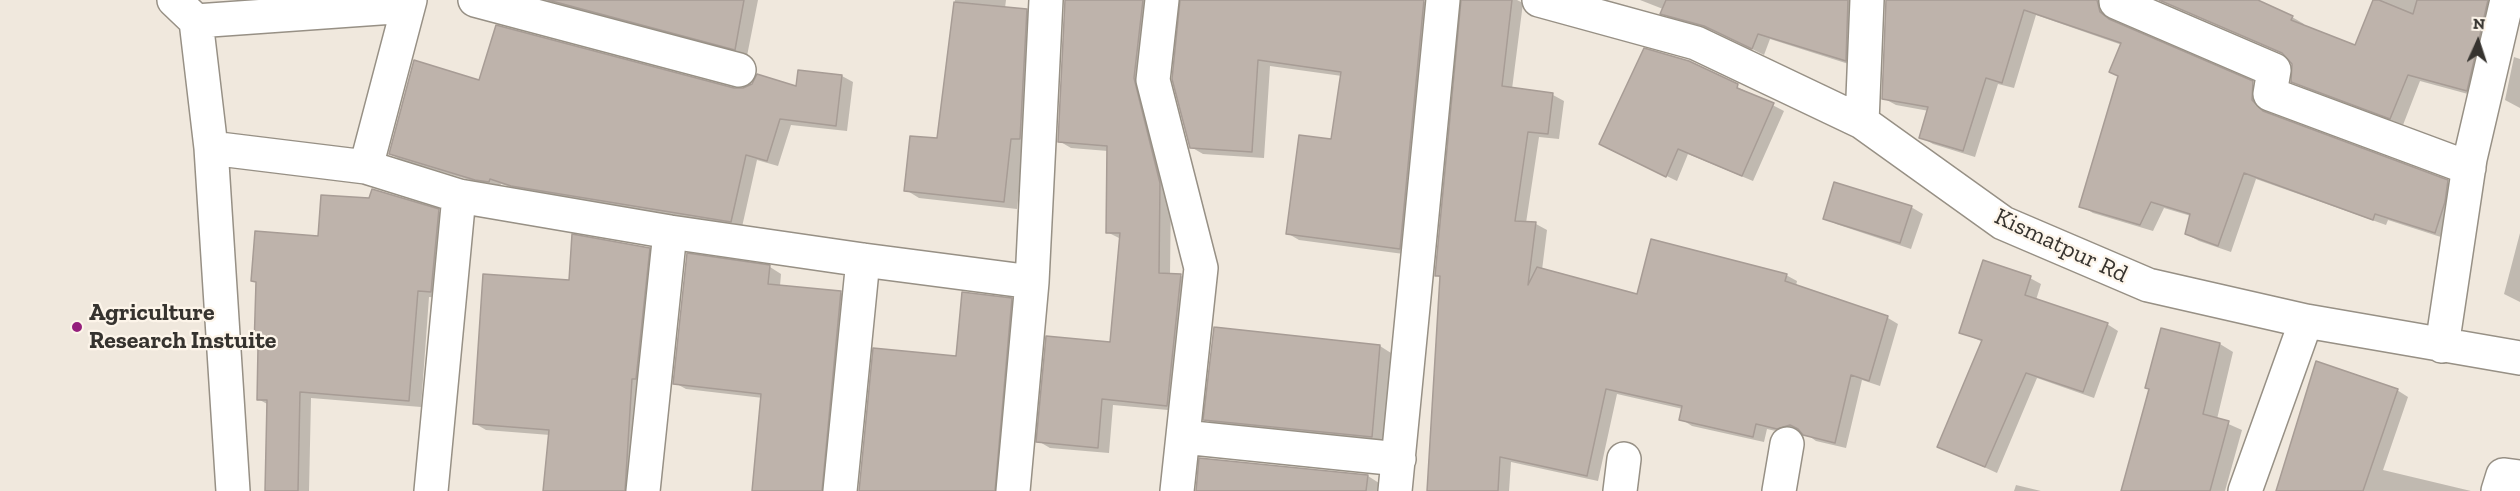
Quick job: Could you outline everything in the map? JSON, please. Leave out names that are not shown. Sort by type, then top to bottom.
[{"type":"street","points":[[475,0],[739,70]]},
{"type":"street","points":[[1013,491],[1032,282],[1046,0]]},
{"type":"street","points":[[1162,0],[1153,80],[1201,268],[1177,491]]},
{"type":"street","points":[[1183,437],[1397,475],[1443,0]]},
{"type":"street","name":"Kismatpur Rd","points":[[1539,0],[1696,43],[1862,122],[2003,224],[2148,285],[2306,321],[2520,358]]},
{"type":"street","points":[[1862,122],[1867,0]]},
{"type":"street","points":[[2116,0],[2116,2],[2274,70],[2270,94],[2469,168]]},
{"type":"street","points":[[2442,346],[2469,168],[2510,37],[2507,0]]},
{"type":"street","points":[[233,491],[211,148],[185,10],[409,3],[366,167]]},
{"type":"street","points":[[211,148],[366,167],[459,196],[670,232],[863,261],[1032,282]]},
{"type":"street","points":[[431,491],[459,196]]},
{"type":"street","points":[[643,491],[670,232]]},
{"type":"street","points":[[840,491],[863,261]]},
{"type":"street","points":[[2246,491],[2306,321]]},
{"type":"street","points":[[1779,491],[1787,444]]},
{"type":"street","points":[[1620,491],[1624,459]]},
{"type":"street","points":[[2498,491],[2503,475],[2520,477]]},
{"type":"building","points":[[548,0],[744,0],[735,50]]},
{"type":"building","points":[[1065,0],[1143,0],[1134,78],[1160,183],[1159,273],[1181,274],[1167,406],[1102,399],[1098,448],[1036,442],[1046,336],[1110,342],[1120,233],[1106,233],[1107,146],[1058,142]]},
{"type":"building","points":[[1180,0],[1424,0],[1400,249],[1286,234],[1299,135],[1331,139],[1341,72],[1258,60],[1252,152],[1190,148],[1172,79]]},
{"type":"building","points":[[1461,0],[1512,0],[1502,86],[1553,93],[1548,134],[1528,132],[1515,221],[1536,222],[1528,285],[1537,267],[1637,294],[1651,239],[1787,274],[1785,281],[1888,316],[1869,381],[1851,375],[1835,443],[1803,435],[1790,425],[1777,429],[1756,424],[1753,437],[1679,420],[1682,406],[1606,389],[1587,476],[1500,457],[1498,491],[1427,491],[1440,276],[1435,276]]},
{"type":"building","points":[[1666,0],[1848,0],[1846,61],[1758,34],[1752,49],[1704,26],[1660,14]]},
{"type":"building","points":[[1886,0],[2097,0],[2100,12],[2109,19],[2253,81],[2252,100],[2263,111],[2448,180],[2445,202],[2435,233],[2375,214],[2373,220],[2244,173],[2218,246],[2185,234],[2190,214],[2151,202],[2140,225],[2079,207],[2118,76],[2109,72],[2121,43],[2024,10],[2002,83],[1986,78],[1963,151],[1919,138],[1928,107],[1882,99]]},
{"type":"building","points":[[2159,0],[2258,0],[2293,16],[2291,20],[2355,45],[2373,0],[2379,0],[2413,14],[2417,0],[2488,0],[2467,91],[2408,75],[2390,119],[2291,82],[2292,64],[2282,53]]},
{"type":"building","points":[[954,2],[1027,9],[1020,139],[1011,139],[1004,202],[904,191],[910,136],[937,138]]},
{"type":"building","points":[[496,25],[734,88],[743,88],[752,84],[757,74],[796,86],[798,70],[842,75],[836,126],[780,119],[767,161],[746,155],[731,222],[511,186],[490,179],[489,182],[475,180],[389,154],[414,60],[479,80]]},
{"type":"building","points":[[1644,48],[1689,61],[1738,84],[1737,88],[1774,103],[1742,176],[1678,149],[1666,177],[1599,144]]},
{"type":"building","points":[[1834,182],[1912,206],[1900,243],[1823,219]]},
{"type":"building","points":[[372,189],[439,209],[431,292],[418,291],[409,401],[300,392],[298,491],[265,491],[267,400],[257,400],[258,347],[254,347],[256,282],[251,281],[255,231],[318,236],[321,195],[369,198]]},
{"type":"building","points":[[572,234],[650,248],[636,379],[632,379],[625,491],[543,491],[549,430],[473,424],[483,274],[569,280]]},
{"type":"building","points":[[687,253],[770,265],[768,284],[841,291],[822,491],[752,491],[761,394],[673,384]]},
{"type":"building","points":[[1983,260],[2031,276],[2025,295],[2108,323],[2083,392],[2026,373],[1985,467],[1937,447],[1982,340],[1959,333]]},
{"type":"building","points":[[962,292],[1012,298],[995,491],[859,491],[873,348],[956,356]]},
{"type":"building","points":[[1214,327],[1380,345],[1372,437],[1203,420]]},
{"type":"building","points":[[2161,328],[2220,343],[2203,414],[2229,421],[2210,491],[2121,491],[2149,389],[2145,388]]},
{"type":"building","points":[[2316,361],[2398,389],[2363,491],[2276,491]]},
{"type":"building","points":[[1199,458],[1368,475],[1366,491],[1196,491]]},
{"type":"place","name":"Agriculture Research Instuite","points":[[77,327]]}]
